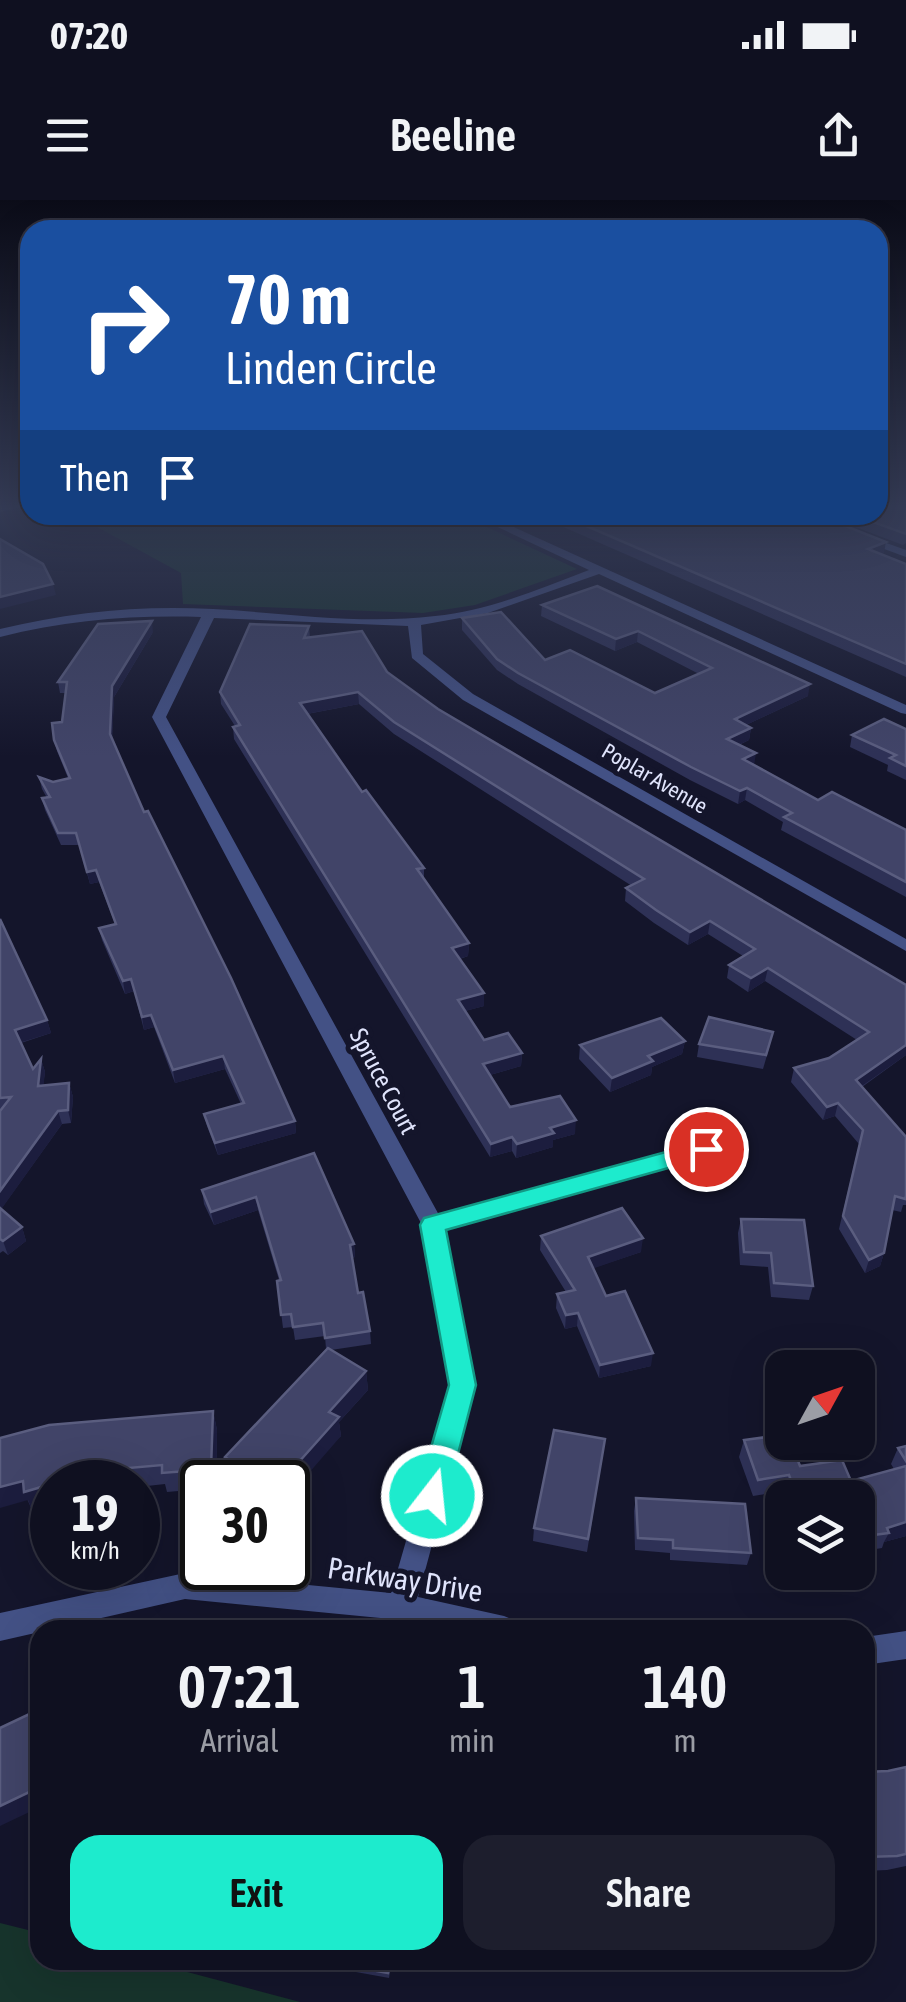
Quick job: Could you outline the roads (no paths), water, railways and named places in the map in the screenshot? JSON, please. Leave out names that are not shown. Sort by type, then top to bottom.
[{"type":"street","points":[[0,633],[31,623],[118,610],[414,622],[493,610],[549,589]]},
{"type":"street","points":[[637,589],[906,710]]},
{"type":"street","name":"Spruce Court","points":[[210,612],[159,716],[433,1225],[462,1385],[401,1607]]},
{"type":"street","name":"Poplar Avenue","points":[[414,622],[417,655],[468,697],[906,946]]},
{"type":"street","points":[[433,1225],[706,1149]]},
{"type":"street","name":"Parkway Drive","points":[[32,1620],[185,1586],[401,1607],[459,1620]]},
{"type":"street","name":"Parkway Drive","points":[[0,1627],[30,1620]]},
{"type":"street","points":[[875,1650],[906,1646]]}]
